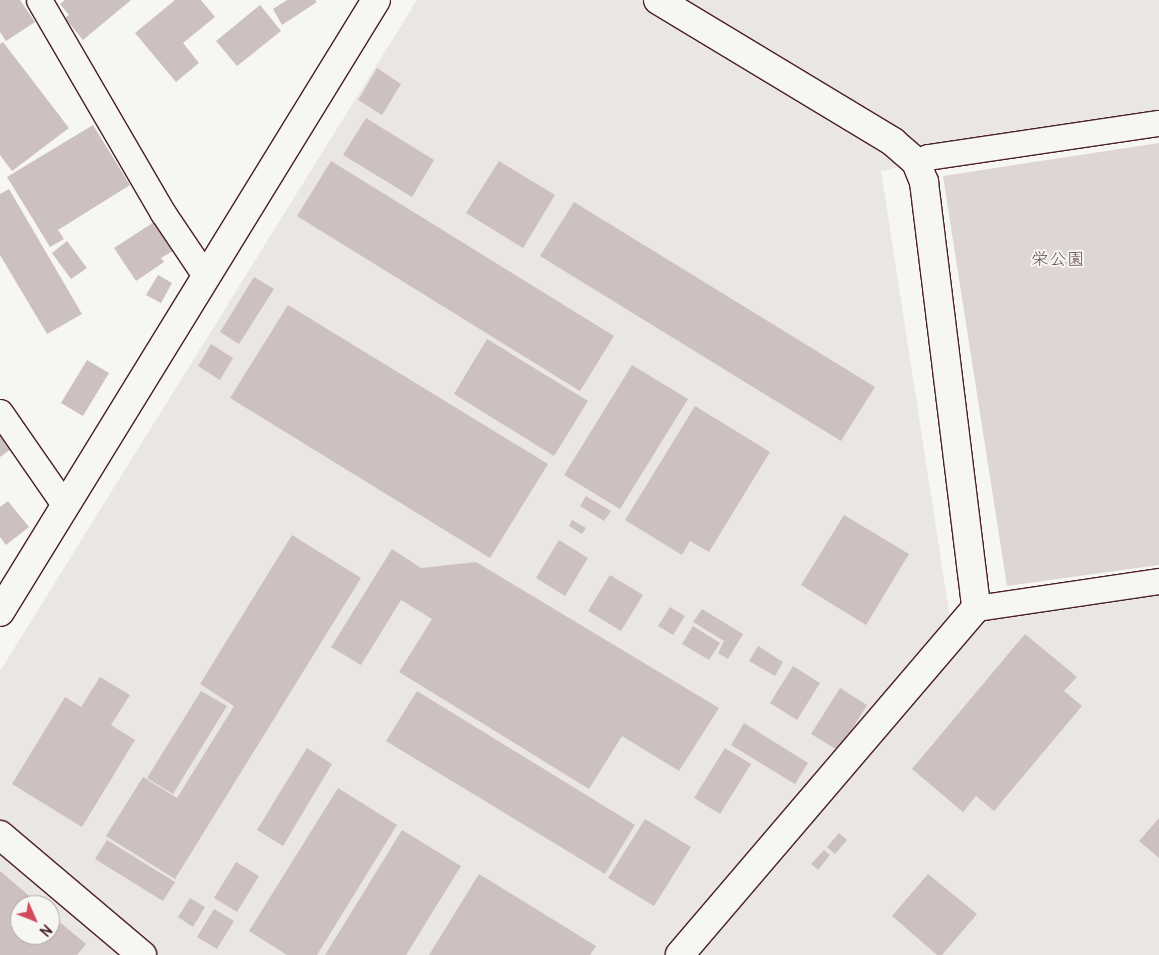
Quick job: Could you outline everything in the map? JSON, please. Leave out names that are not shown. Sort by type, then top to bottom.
[{"type":"street","points":[[39,0],[163,213],[206,277]]},
{"type":"street","points":[[0,612],[376,0]]},
{"type":"street","points":[[658,0],[893,142],[916,162],[924,182],[976,608]]},
{"type":"street","points":[[916,162],[928,158],[1159,123]]},
{"type":"street","points":[[0,412],[65,506]]},
{"type":"street","points":[[680,955],[976,608],[1159,581]]},
{"type":"street","points":[[0,835],[142,955]]},
{"type":"shaded area","points":[[417,0],[1159,0],[1159,111],[881,171],[950,618],[1159,595],[1159,955],[0,955],[0,671]]},
{"type":"green space","name":"栄公園","points":[[1159,143],[1159,565],[1007,586],[943,176]]},
{"type":"building","points":[[0,0],[20,0],[35,22],[6,41],[0,32]]},
{"type":"building","points":[[65,0],[131,0],[83,40],[65,18],[69,15],[60,4]]},
{"type":"building","points":[[175,0],[201,0],[215,17],[183,43],[199,63],[176,82],[135,33]]},
{"type":"building","points":[[287,0],[315,0],[317,2],[282,25],[273,9]]},
{"type":"building","points":[[260,5],[281,31],[237,66],[216,41]]},
{"type":"building","points":[[3,42],[69,128],[12,171],[0,155],[0,44]]},
{"type":"building","points":[[377,68],[401,84],[382,115],[358,100]]},
{"type":"building","points":[[366,118],[434,160],[412,197],[343,155]]},
{"type":"building","points":[[93,125],[130,185],[58,230],[64,239],[50,247],[7,177]]},
{"type":"building","points":[[331,161],[614,336],[580,391],[297,216]]},
{"type":"building","points":[[499,161],[555,195],[523,248],[466,213]]},
{"type":"building","points":[[9,189],[82,314],[47,334],[0,255],[0,194]]},
{"type":"building","points":[[574,202],[875,387],[841,441],[540,256]]},
{"type":"building","points":[[154,222],[173,251],[161,258],[164,262],[136,281],[114,248]]},
{"type":"building","points":[[67,241],[87,268],[71,279],[52,253]]},
{"type":"building","points":[[158,275],[172,283],[161,303],[146,295]]},
{"type":"building","points":[[254,277],[274,289],[239,344],[220,332]]},
{"type":"building","points":[[288,305],[548,464],[490,558],[230,398]]},
{"type":"building","points":[[487,339],[588,401],[554,456],[454,394]]},
{"type":"building","points":[[211,344],[233,358],[220,380],[198,366]]},
{"type":"building","points":[[87,360],[109,373],[83,416],[61,403]]},
{"type":"building","points":[[632,365],[688,399],[620,509],[564,475]]},
{"type":"building","points":[[695,406],[770,452],[709,552],[690,541],[682,555],[625,520]]},
{"type":"building","points":[[0,434],[11,449],[0,457]]},
{"type":"building","points":[[586,496],[611,511],[604,521],[580,506]]},
{"type":"building","points":[[8,501],[29,527],[6,545],[0,537],[0,507]]},
{"type":"building","points":[[844,515],[909,554],[866,625],[801,585]]},
{"type":"building","points":[[572,520],[586,528],[582,534],[569,526]]},
{"type":"building","points":[[292,535],[361,578],[175,879],[106,836],[143,777],[177,798],[234,706],[200,684]]},
{"type":"building","points":[[559,540],[588,558],[565,596],[536,578]]},
{"type":"building","points":[[392,549],[421,568],[476,562],[719,708],[679,771],[622,736],[589,789],[399,672],[432,619],[401,600],[361,665],[331,647]]},
{"type":"building","points":[[610,575],[643,595],[621,631],[588,611]]},
{"type":"building","points":[[670,607],[685,616],[673,635],[658,626]]},
{"type":"building","points":[[702,609],[743,634],[728,659],[718,653],[724,641],[693,622]]},
{"type":"building","points":[[693,626],[720,643],[709,660],[682,644]]},
{"type":"building","points":[[1025,634],[1077,677],[1064,691],[1082,706],[994,811],[976,796],[963,812],[912,769]]},
{"type":"building","points":[[758,646],[783,662],[775,676],[749,661]]},
{"type":"building","points":[[793,666],[820,683],[797,720],[770,703]]},
{"type":"building","points":[[100,677],[130,695],[111,725],[135,740],[82,827],[12,784],[65,697],[81,707]]},
{"type":"building","points":[[840,688],[867,705],[839,751],[811,734]]},
{"type":"building","points":[[201,691],[227,706],[173,794],[147,778]]},
{"type":"building","points":[[417,691],[635,825],[605,874],[386,741]]},
{"type":"building","points":[[744,723],[808,763],[795,784],[731,745]]},
{"type":"building","points":[[307,748],[332,764],[283,846],[257,830]]},
{"type":"building","points":[[725,748],[751,764],[720,814],[694,798]]},
{"type":"building","points":[[338,788],[397,825],[317,955],[287,955],[249,931]]},
{"type":"building","points":[[1159,818],[1159,858],[1139,841]]},
{"type":"building","points":[[645,819],[691,847],[654,906],[608,878]]},
{"type":"building","points":[[402,830],[461,866],[406,955],[325,955]]},
{"type":"building","points":[[839,833],[847,840],[835,854],[827,847]]},
{"type":"building","points":[[107,840],[175,882],[163,901],[95,859]]},
{"type":"building","points":[[824,850],[830,855],[818,870],[811,864]]},
{"type":"building","points":[[236,862],[259,876],[237,912],[214,898]]},
{"type":"building","points":[[0,871],[28,895],[10,895],[10,945],[60,945],[60,922],[86,944],[77,955],[0,955]]},
{"type":"building","points":[[479,874],[596,946],[590,955],[429,955]]},
{"type":"building","points":[[928,874],[977,914],[942,955],[937,955],[892,916]]},
{"type":"building","points":[[190,898],[205,907],[193,927],[178,917]]},
{"type":"building","points":[[214,909],[234,921],[217,949],[197,937]]}]
